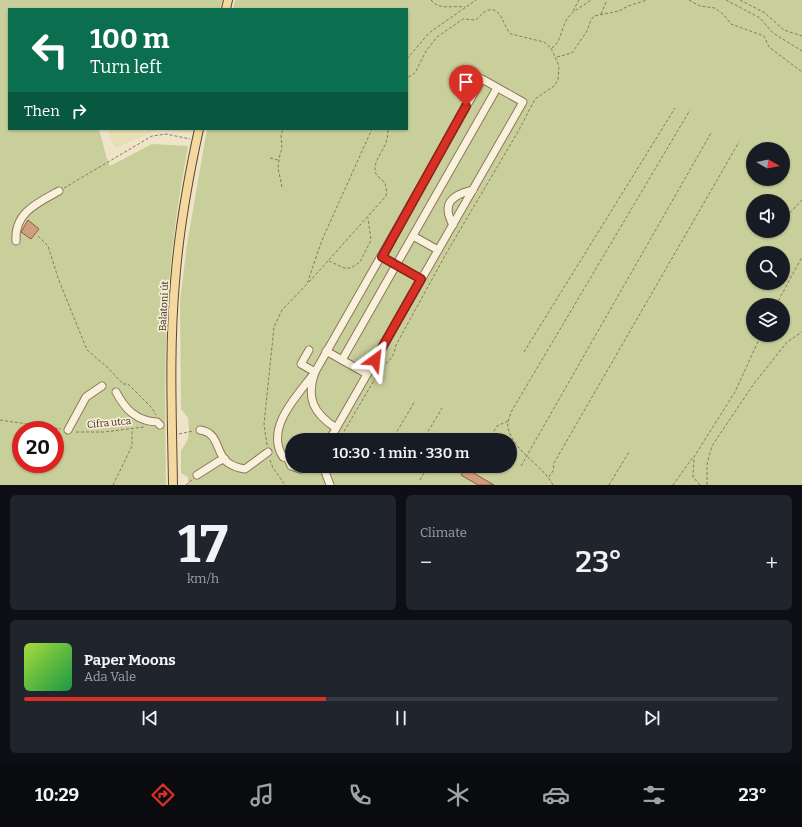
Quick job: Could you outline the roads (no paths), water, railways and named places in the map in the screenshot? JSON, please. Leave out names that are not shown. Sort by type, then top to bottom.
[{"type":"main road","name":"Balatoni út","points":[[173,485],[175,282],[186,192],[199,130]]},
{"type":"lane","points":[[333,433],[336,428],[367,374],[421,279],[438,250],[452,225],[473,190],[523,102],[482,79],[382,257],[315,372],[310,386],[310,398],[328,422],[336,428]]},
{"type":"lane","points":[[342,360],[497,88]]},
{"type":"lane","points":[[452,225],[447,211],[448,203],[453,197],[460,193],[473,190]]},
{"type":"lane","points":[[16,241],[17,226],[29,208],[59,191]]},
{"type":"lane","points":[[434,199],[448,203]]},
{"type":"lane","points":[[413,236],[438,250]]},
{"type":"lane","points":[[382,257],[421,279]]},
{"type":"lane","points":[[309,350],[302,364],[315,372]]},
{"type":"lane","points":[[326,351],[367,374]]},
{"type":"lane","points":[[285,458],[283,457],[279,446],[279,428],[284,414],[315,372]]},
{"type":"lane","points":[[68,430],[86,397],[102,386]]},
{"type":"lane","points":[[116,392],[124,407],[131,413],[158,424]]},
{"type":"lane","points":[[200,430],[207,431],[215,439],[225,459],[235,466],[245,469],[268,452]]},
{"type":"lane","points":[[197,475],[219,461],[225,459]]},
{"type":"lane","points":[[326,473],[330,485]]}]
